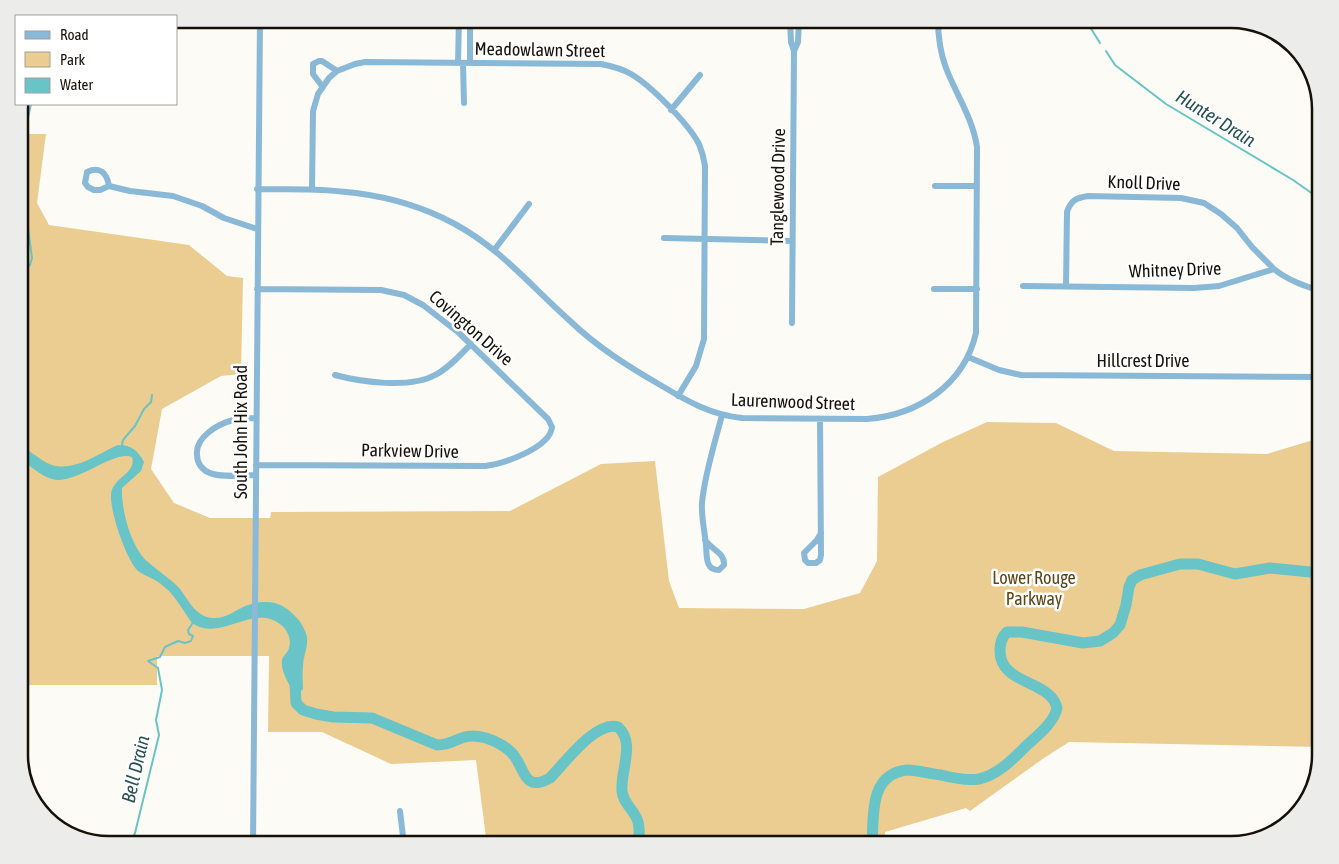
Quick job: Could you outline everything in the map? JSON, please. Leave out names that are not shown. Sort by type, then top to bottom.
[{"type":"street","name":"South John Hix Road","points":[[253,836],[256,619],[257,189],[260,28]]},
{"type":"street","points":[[460,28],[464,63],[464,103]]},
{"type":"street","points":[[464,63],[469,28]]},
{"type":"street","name":"Tanglewood Drive","points":[[790,28],[791,42],[794,51],[792,323]]},
{"type":"street","name":"Tanglewood Drive","points":[[794,51],[798,42],[799,28]]},
{"type":"street","name":"Laurenwood Street","points":[[257,189],[312,189],[359,192],[409,204],[452,223],[495,250],[516,268],[568,320],[592,340],[628,366],[700,408],[722,415],[742,418],[875,418],[910,408],[934,396],[944,388],[958,373],[968,357],[976,332],[976,136],[942,57],[938,28]]},
{"type":"street","points":[[322,86],[313,74],[313,64],[322,61],[336,71]]},
{"type":"street","name":"Meadowlawn Street","points":[[312,189],[313,111],[315,102],[322,86],[336,71],[350,65],[365,62],[601,64],[626,71],[637,78],[693,134],[703,156],[706,176],[704,339],[696,366],[678,396]]},
{"type":"street","points":[[671,110],[700,74]]},
{"type":"street","points":[[109,186],[130,191],[164,194],[182,198],[224,218],[257,229]]},
{"type":"street","points":[[935,186],[977,186]]},
{"type":"street","name":"Knoll Drive","points":[[1066,286],[1067,212],[1071,202],[1088,196],[1181,198],[1204,203],[1238,228],[1274,269]]},
{"type":"street","points":[[495,250],[529,204]]},
{"type":"street","points":[[664,238],[792,241]]},
{"type":"street","points":[[1274,269],[1280,274],[1312,288]]},
{"type":"street","name":"Whitney Drive","points":[[1023,286],[1194,288],[1219,286],[1274,269]]},
{"type":"street","name":"Covington Drive","points":[[257,289],[381,290],[411,298],[423,305],[471,344],[548,419],[552,431]]},
{"type":"street","points":[[934,289],[977,289]]},
{"type":"street","points":[[335,375],[356,381],[419,381],[444,370],[471,344]]},
{"type":"street","name":"Hillcrest Drive","points":[[968,357],[1000,370],[1021,375],[1312,377]]},
{"type":"street","points":[[706,540],[725,559],[724,565],[719,570],[712,569],[708,565],[702,501],[722,415]]},
{"type":"street","points":[[256,418],[234,420],[219,426],[202,439],[197,446],[196,452],[201,466],[211,474],[256,476]]},
{"type":"street","points":[[820,419],[821,533],[820,560],[813,564],[808,563],[804,557],[805,550],[814,543],[821,533]]},
{"type":"street","name":"Parkview Drive","points":[[256,464],[485,466],[504,462],[542,444],[547,440],[552,431]]},
{"type":"street","points":[[400,810],[403,836]]},
{"type":"green space","name":"Lower Rouge Parkway","points":[[28,134],[46,134],[37,203],[49,225],[189,245],[227,276],[243,278],[241,374],[221,376],[162,409],[151,469],[174,503],[210,518],[270,518],[271,512],[510,511],[601,464],[655,461],[669,581],[679,608],[804,609],[860,593],[877,561],[878,477],[943,442],[987,422],[1056,423],[1114,451],[1267,454],[1312,440],[1312,747],[1069,742],[970,811],[966,808],[885,832],[885,836],[486,836],[476,760],[391,764],[322,732],[268,732],[269,656],[157,656],[157,685],[28,685]]},
{"type":"water","points":[[118,445],[134,449],[139,455],[144,462],[141,471],[122,488],[123,506],[128,528],[142,556],[180,589],[197,612],[207,617],[218,618],[248,605],[268,602],[280,605],[300,621],[307,641],[303,663],[303,689],[296,696],[283,670],[282,659],[288,650],[290,641],[287,631],[280,624],[269,619],[259,618],[214,629],[203,628],[192,623],[166,588],[138,571],[133,565],[124,546],[111,503],[112,489],[131,468],[133,463],[132,457],[114,458],[72,478],[62,480],[52,479],[43,475],[28,464],[28,450],[52,465],[69,466],[86,461]]},
{"type":"waterway","name":"Hunter Drain","points":[[1091,28],[1100,43]]},
{"type":"waterway","name":"Hunter Drain","points":[[1106,51],[1115,65],[1166,104],[1312,193]]},
{"type":"waterway","points":[[28,118],[31,105]]},
{"type":"waterway","points":[[28,228],[32,258],[28,267]]},
{"type":"waterway","points":[[122,445],[123,440],[151,402],[152,395]]},
{"type":"waterway","points":[[873,836],[874,810],[879,788],[894,773],[907,770],[974,780],[986,777],[1010,761],[1045,729],[1052,719],[1057,708],[1053,699],[1045,692],[1016,676],[1008,670],[1002,661],[1000,645],[1007,632],[1022,632],[1083,643],[1100,641],[1113,633],[1120,625],[1132,580],[1140,575],[1180,564],[1198,564],[1235,574],[1270,568],[1312,572]]},
{"type":"waterway","name":"Bell Drain","points":[[134,836],[159,735],[156,720],[162,690],[158,668],[148,661],[160,657],[165,647],[178,641],[185,643],[191,641],[193,636],[189,634],[188,630],[194,621]]},
{"type":"waterway","points":[[295,683],[296,703],[303,710],[316,714],[333,717],[372,718],[437,745],[470,736],[494,741],[512,754],[527,778],[535,783],[550,778],[591,736],[600,730],[618,727],[626,741],[627,749],[622,791],[624,800],[638,822],[639,836]]}]
